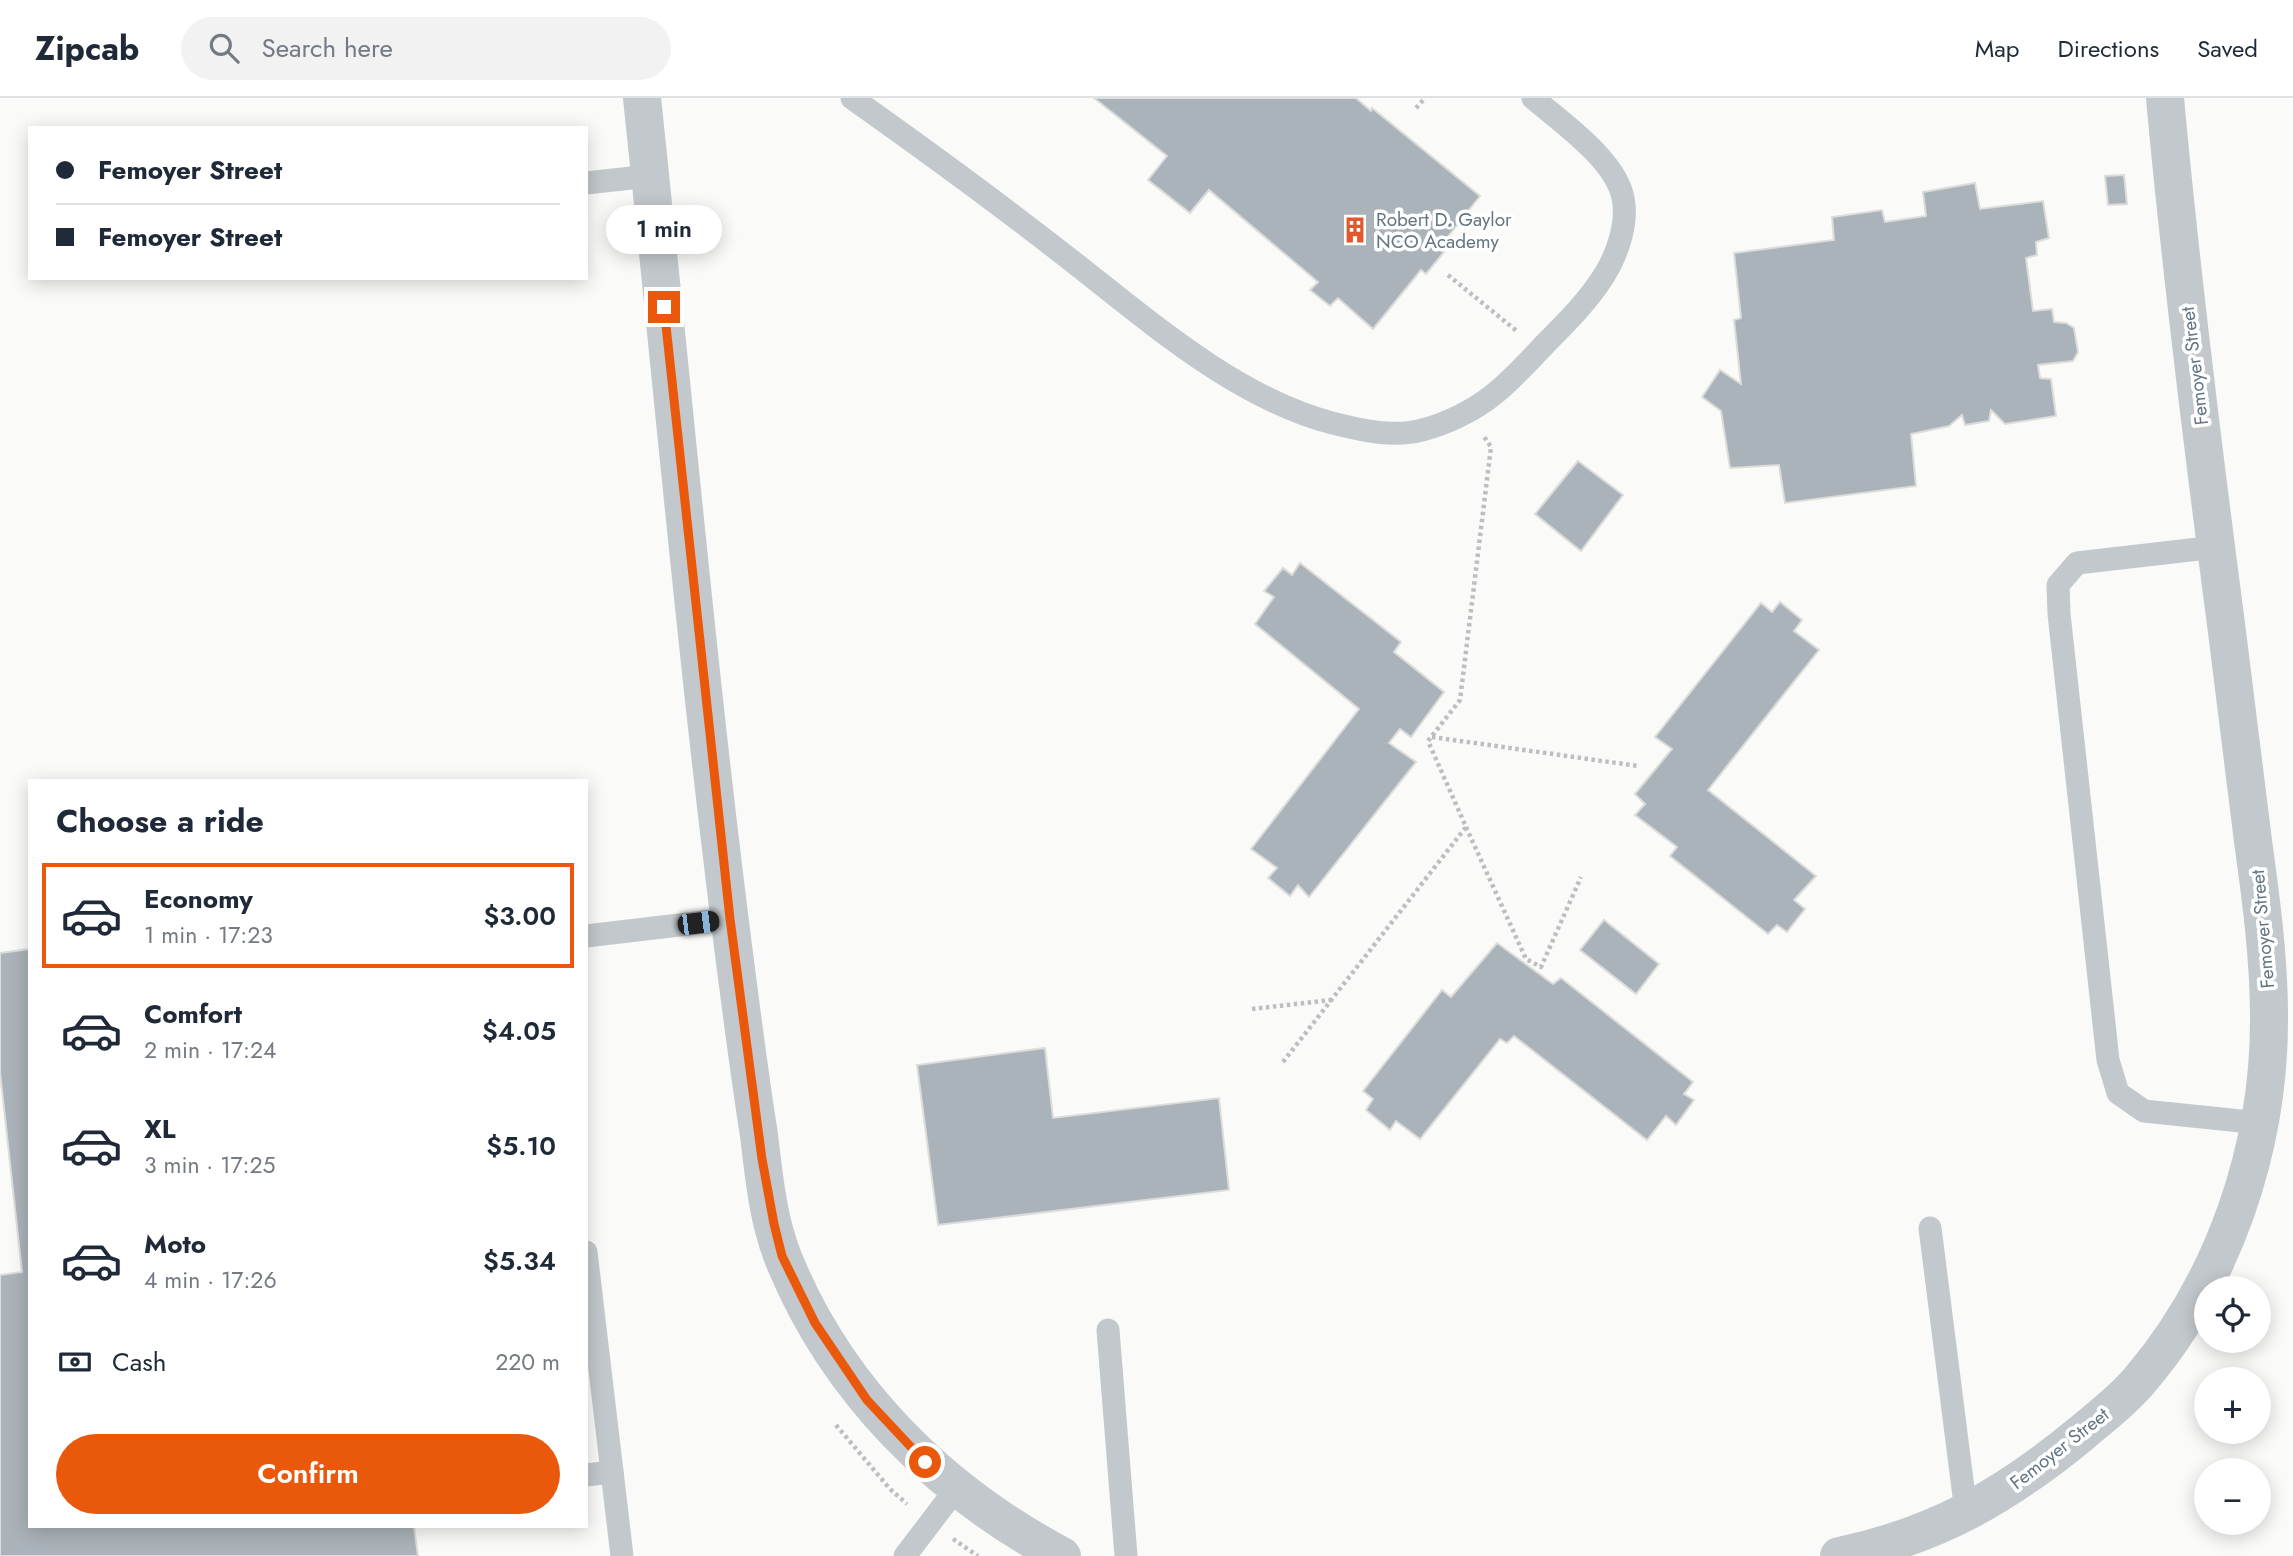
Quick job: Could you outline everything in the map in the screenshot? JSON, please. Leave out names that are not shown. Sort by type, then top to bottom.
[{"type":"street","points":[[642,98],[730,919],[766,1187],[782,1256],[815,1323],[867,1400],[925,1462],[956,1489],[1025,1536],[1062,1556]]},
{"type":"street","name":"Femoyer Street","points":[[1839,1556],[1869,1550],[1932,1529],[1990,1501],[2040,1468],[2137,1383],[2169,1342],[2206,1282],[2233,1220],[2260,1123],[2269,1018],[2264,934],[2216,547],[2165,98]]},
{"type":"lane","points":[[852,98],[955,171],[1188,349],[1240,384],[1268,399],[1330,423],[1391,433],[1421,431],[1457,417],[1493,396],[1576,312],[1606,273],[1622,235],[1624,198],[1614,174],[1587,145],[1533,98]]},
{"type":"lane","points":[[588,184],[650,176]]},
{"type":"lane","points":[[2216,547],[2077,563],[2058,585],[2059,614],[2108,1060],[2119,1093],[2144,1111],[2260,1123]]},
{"type":"lane","points":[[588,936],[730,919]]},
{"type":"lane","points":[[1930,1228],[1966,1512]]},
{"type":"lane","points":[[588,1269],[622,1556]]},
{"type":"lane","points":[[1108,1330],[1126,1556]]},
{"type":"lane","points":[[588,1475],[612,1472]]},
{"type":"lane","points":[[905,1556],[956,1489]]},
{"type":"path","points":[[1416,108],[1424,98]]},
{"type":"path","points":[[1448,275],[1539,350]]},
{"type":"path","points":[[1468,410],[1491,447],[1460,700],[1428,741],[1526,959],[1541,967],[1581,877]]},
{"type":"path","points":[[1431,737],[1638,766]]},
{"type":"path","points":[[1283,1062],[1466,827]]},
{"type":"path","points":[[1252,1009],[1332,1000]]},
{"type":"building","name":"Robert D. Gaylor NCO Academy","points":[[1094,98],[1356,98],[1480,196],[1439,248],[1444,252],[1426,274],[1421,270],[1373,329],[1338,298],[1330,306],[1310,290],[1318,282],[1209,190],[1190,213],[1148,180],[1167,156]]},
{"type":"building","points":[[2124,175],[2127,204],[2108,205],[2105,176]]},
{"type":"building","points":[[1975,183],[1980,209],[2043,201],[2049,238],[2036,242],[2037,255],[2026,258],[2033,311],[2052,309],[2054,322],[2066,323],[2074,328],[2078,352],[2073,361],[2038,365],[2040,378],[2051,379],[2056,416],[2005,424],[1991,410],[1989,421],[1965,425],[1962,415],[1949,426],[1911,434],[1916,486],[1785,503],[1779,465],[1730,468],[1721,411],[1702,397],[1720,370],[1741,384],[1734,320],[1741,318],[1734,253],[1834,240],[1832,217],[1882,210],[1885,222],[1926,216],[1923,192]]},
{"type":"building","points":[[1578,461],[1623,495],[1581,551],[1535,514]]},
{"type":"building","points":[[1300,563],[1401,642],[1394,652],[1444,692],[1411,737],[1400,729],[1389,743],[1416,762],[1309,897],[1298,885],[1290,896],[1268,878],[1277,868],[1251,849],[1359,709],[1255,624],[1274,597],[1264,591],[1283,568],[1292,575]]},
{"type":"building","points":[[1780,602],[1802,620],[1794,631],[1819,650],[1708,790],[1816,876],[1794,900],[1805,909],[1787,932],[1777,925],[1768,934],[1670,856],[1677,847],[1635,815],[1645,804],[1635,794],[1672,749],[1655,737],[1761,603],[1772,612]]},
{"type":"building","points":[[1604,920],[1659,964],[1636,994],[1580,950]]},
{"type":"building","points":[[1497,943],[1553,984],[1561,978],[1693,1082],[1684,1094],[1694,1100],[1676,1125],[1666,1116],[1647,1140],[1514,1036],[1507,1043],[1500,1039],[1420,1139],[1396,1121],[1390,1130],[1366,1110],[1373,1099],[1363,1091],[1442,990],[1451,997]]},
{"type":"building","points":[[28,949],[28,1528],[414,1528],[418,1556],[0,1556],[0,1275],[22,1272],[0,1072],[0,953]]},
{"type":"building","points":[[1045,1048],[1053,1118],[1219,1098],[1229,1190],[938,1225],[917,1065]]},
{"type":"place","name":"Robert D. Gaylor NCO Academy","points":[[1355,230]]},
{"type":"route","points":[[664,307],[730,919],[766,1187],[774,1224],[782,1256],[796,1286],[843,1368],[867,1400],[925,1462]]}]
